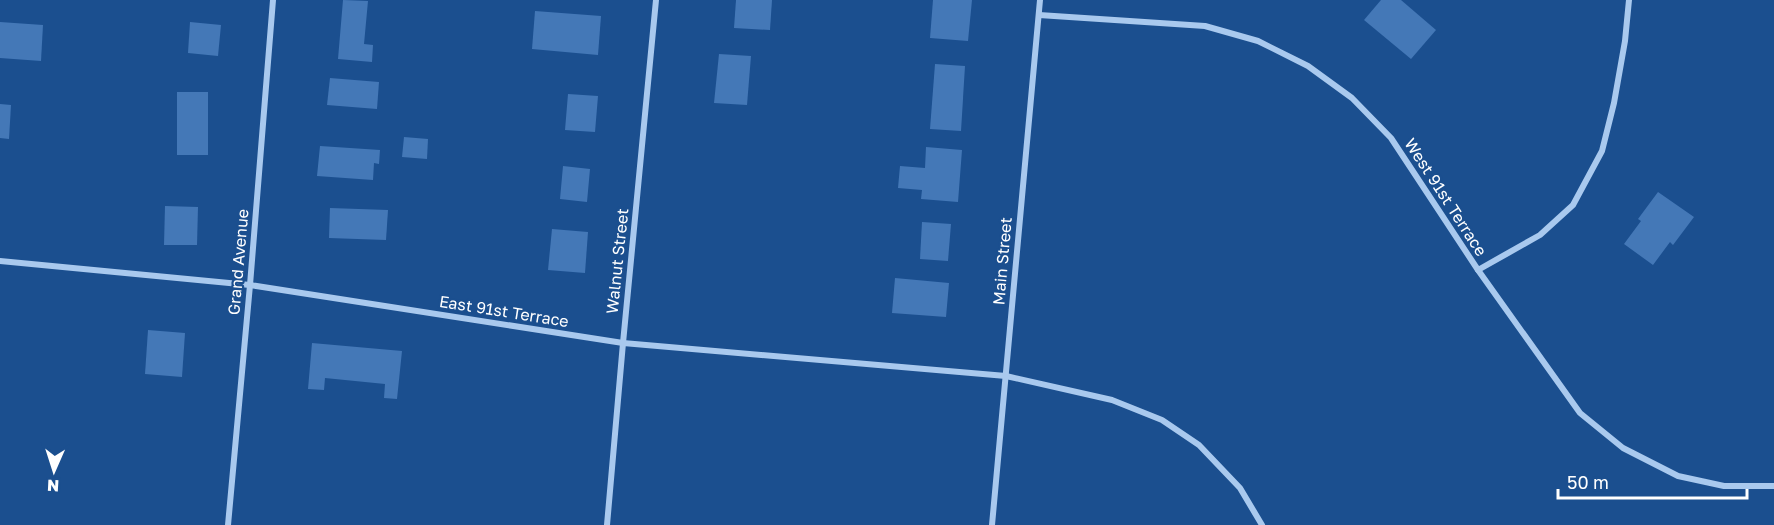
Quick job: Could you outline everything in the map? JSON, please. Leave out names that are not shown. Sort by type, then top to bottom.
[{"type":"street","name":"Grand Avenue","points":[[228,525],[273,0]]},
{"type":"street","name":"Walnut Street","points":[[607,525],[656,0]]},
{"type":"street","name":"Main Street","points":[[992,525],[1040,0]]},
{"type":"street","points":[[1478,270],[1540,235],[1573,205],[1602,151],[1622,62],[1629,0]]},
{"type":"street","name":"West 91st Terrace","points":[[1039,15],[1205,26],[1258,41],[1308,66],[1352,98],[1391,138],[1478,270],[1580,413],[1623,448],[1678,476],[1724,486],[1774,486]]},
{"type":"street","name":"East 91st Terrace","points":[[0,261],[250,285],[623,343],[1006,376],[1112,400],[1162,420],[1199,445],[1240,488],[1262,525]]},
{"type":"building","points":[[343,0],[368,1],[364,44],[373,45],[372,62],[338,59]]},
{"type":"building","points":[[736,0],[772,0],[770,30],[734,28]]},
{"type":"building","points":[[933,0],[972,0],[968,41],[930,38]]},
{"type":"building","points":[[1381,0],[1401,0],[1436,30],[1411,59],[1364,20]]},
{"type":"building","points":[[535,11],[601,16],[598,55],[532,49]]},
{"type":"building","points":[[0,22],[43,25],[41,61],[0,58]]},
{"type":"building","points":[[190,22],[221,25],[218,56],[188,53]]},
{"type":"building","points":[[719,54],[751,56],[747,105],[714,103]]},
{"type":"building","points":[[935,64],[965,66],[961,131],[930,129]]},
{"type":"building","points":[[330,78],[379,82],[377,109],[327,105]]},
{"type":"building","points":[[177,92],[208,92],[208,155],[177,155]]},
{"type":"building","points":[[568,94],[598,96],[595,132],[565,130]]},
{"type":"building","points":[[0,104],[11,105],[9,139],[0,138]]},
{"type":"building","points":[[404,137],[428,139],[427,159],[402,157]]},
{"type":"building","points":[[320,146],[380,150],[379,164],[374,163],[373,180],[317,176]]},
{"type":"building","points":[[926,147],[962,150],[958,202],[921,199],[922,190],[898,188],[900,166],[925,168]]},
{"type":"building","points":[[563,166],[590,169],[587,202],[560,199]]},
{"type":"building","points":[[1658,192],[1694,217],[1673,245],[1670,242],[1653,265],[1624,244],[1641,221],[1638,219]]},
{"type":"building","points":[[165,206],[198,207],[197,245],[164,245]]},
{"type":"building","points":[[330,208],[388,210],[386,240],[329,238]]},
{"type":"building","points":[[922,222],[951,224],[948,261],[920,259]]},
{"type":"building","points":[[552,229],[588,232],[585,273],[548,270]]},
{"type":"building","points":[[895,278],[949,283],[946,317],[892,313]]},
{"type":"building","points":[[148,330],[185,333],[182,377],[145,374]]},
{"type":"building","points":[[312,343],[402,351],[397,399],[384,398],[385,384],[325,378],[324,390],[308,389]]}]
